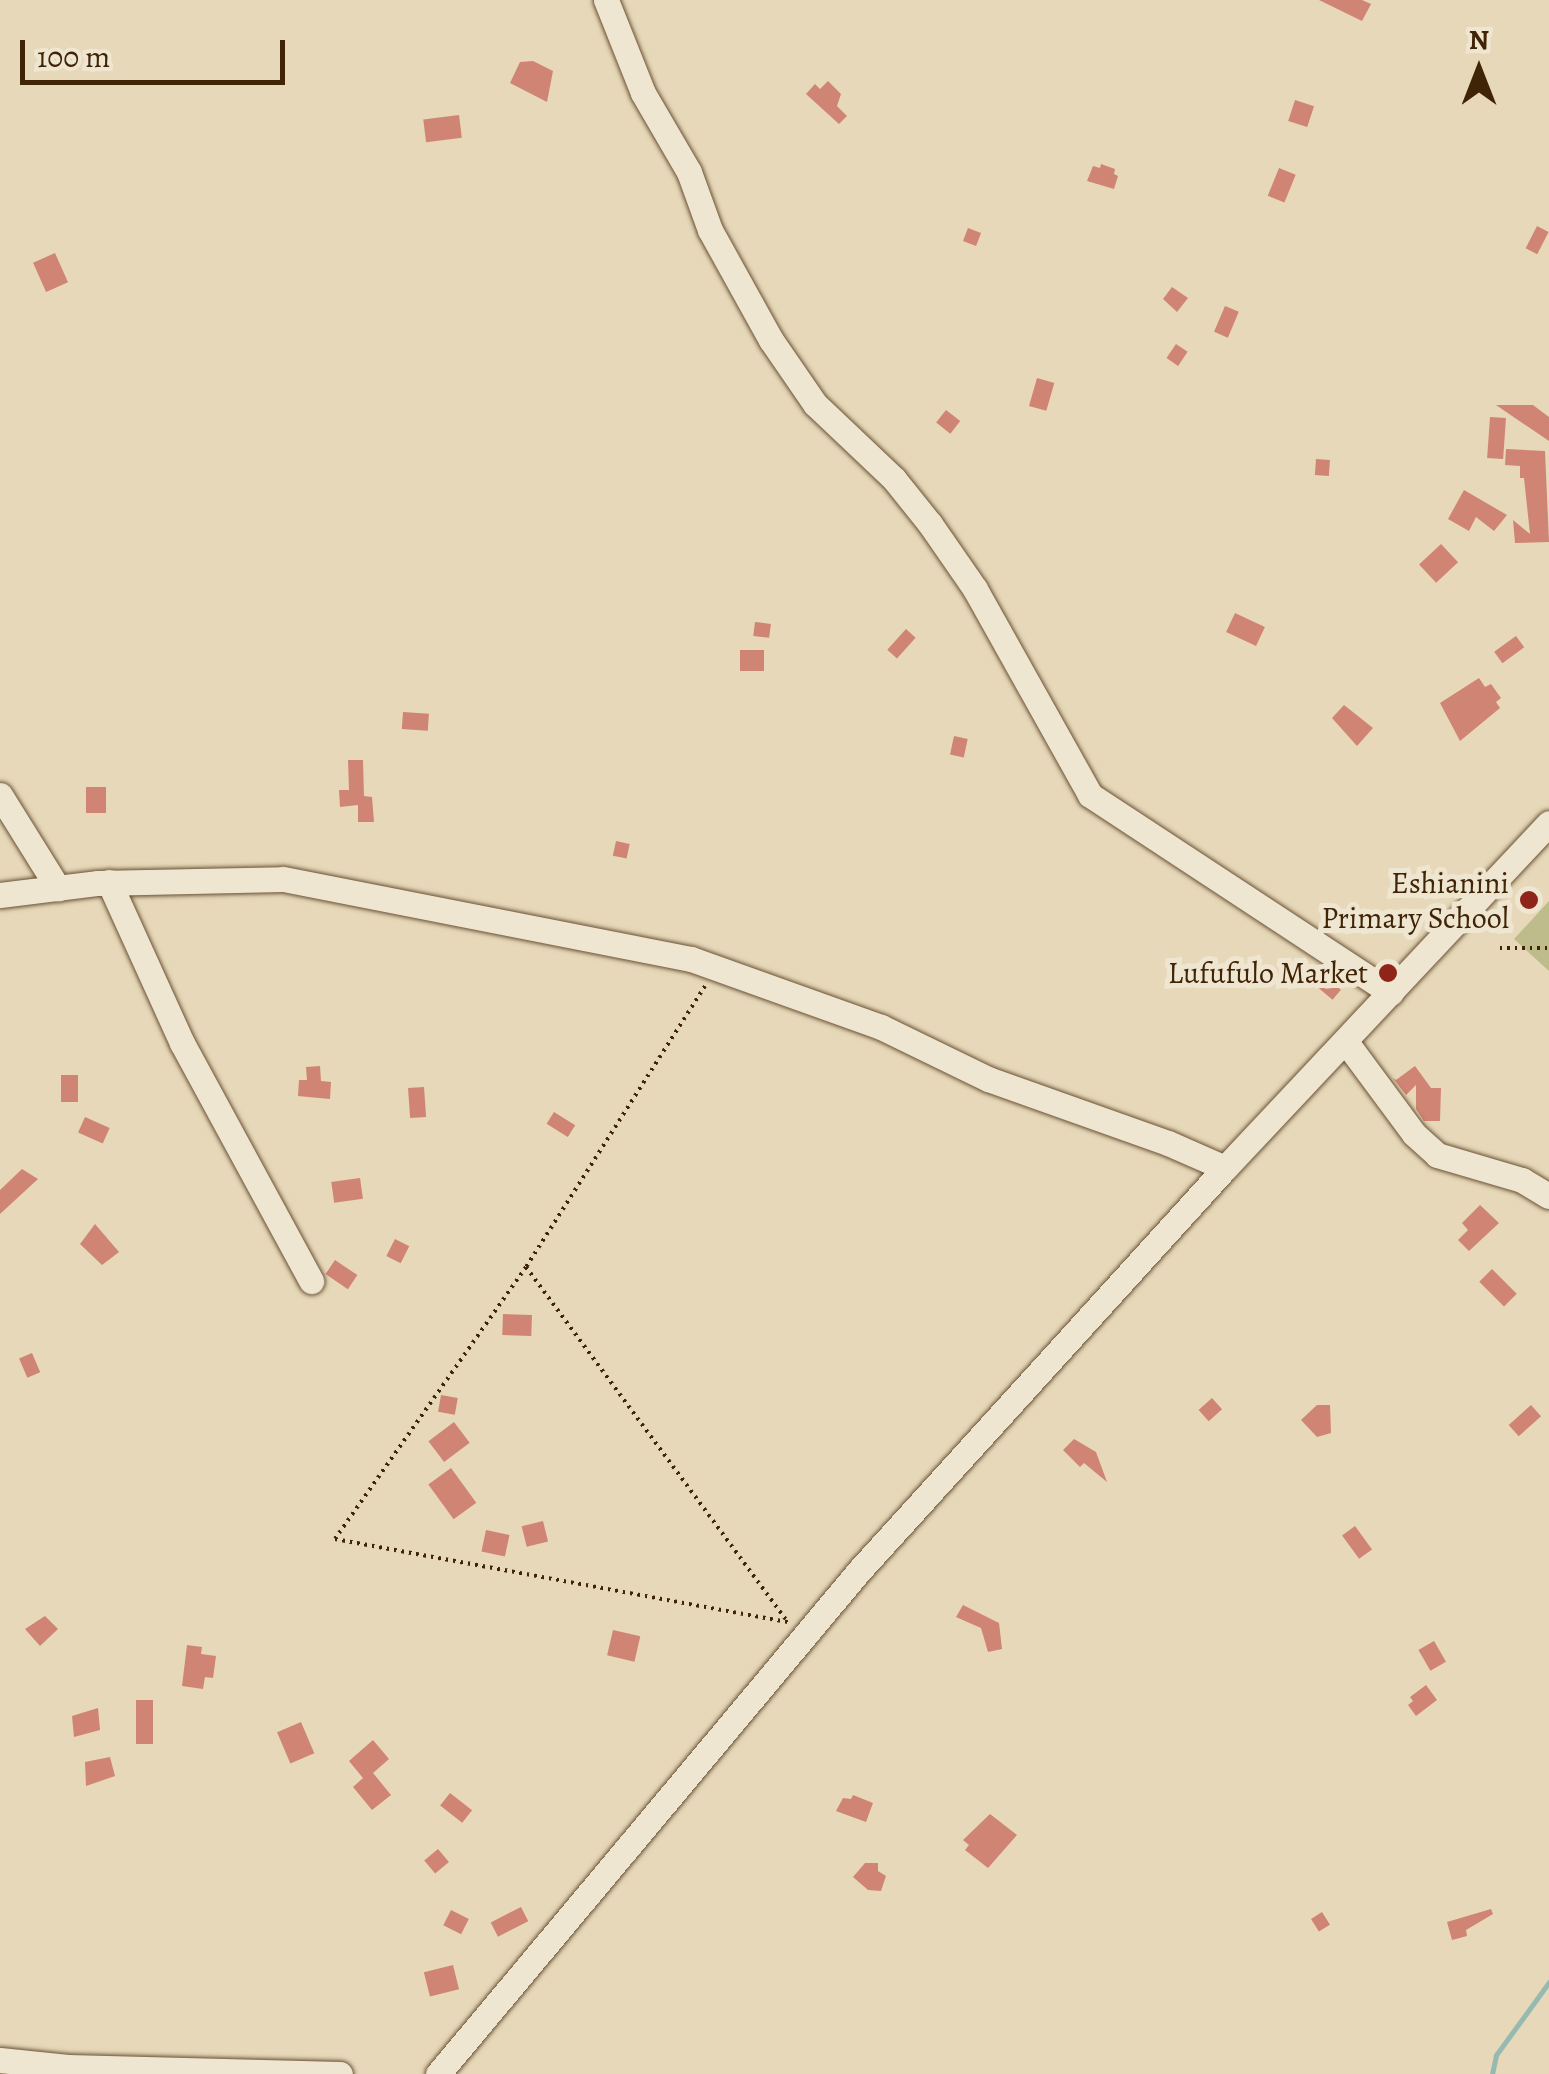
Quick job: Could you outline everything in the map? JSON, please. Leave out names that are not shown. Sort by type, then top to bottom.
[{"type":"street","points":[[606,0],[643,93],[689,172],[710,230],[771,340],[815,404],[894,478],[952,557],[1090,795],[1391,993]]},
{"type":"street","points":[[0,795],[58,888]]},
{"type":"street","points":[[438,2074],[801,1624],[1549,822]]},
{"type":"street","points":[[0,894],[109,882],[283,879],[691,960],[882,1027],[988,1079],[1168,1143],[1226,1168]]},
{"type":"street","points":[[109,882],[182,1043],[311,1281]]},
{"type":"street","points":[[1346,1042],[1414,1134],[1438,1155],[1522,1180],[1549,1196]]},
{"type":"street","points":[[0,2060],[68,2067],[340,2074]]},
{"type":"path","points":[[1500,948],[1549,948]]},
{"type":"path","points":[[716,968],[526,1267],[335,1538],[801,1624]]},
{"type":"path","points":[[526,1267],[801,1624]]},
{"type":"shaded area","points":[[1549,901],[1549,971],[1514,939]]},
{"type":"building","points":[[1319,0],[1362,0],[1371,4],[1362,21]]},
{"type":"building","points":[[533,61],[553,71],[547,102],[510,83],[520,62]]},
{"type":"building","points":[[828,81],[841,94],[837,106],[847,116],[839,124],[806,94],[815,84],[820,89]]},
{"type":"building","points":[[1295,100],[1314,106],[1307,127],[1288,121]]},
{"type":"building","points":[[459,115],[462,138],[426,142],[423,119]]},
{"type":"building","points":[[1101,164],[1115,169],[1118,176],[1114,189],[1087,181],[1093,166],[1100,168]]},
{"type":"building","points":[[1279,168],[1296,175],[1284,203],[1268,196]]},
{"type":"building","points":[[1537,226],[1549,232],[1537,254],[1526,248]]},
{"type":"building","points":[[968,228],[981,233],[976,246],[963,241]]},
{"type":"building","points":[[55,253],[68,282],[46,292],[33,263]]},
{"type":"building","points":[[1172,287],[1188,298],[1177,312],[1163,299]]},
{"type":"building","points":[[1225,306],[1239,312],[1228,338],[1214,332]]},
{"type":"building","points":[[1176,344],[1188,352],[1178,366],[1166,358]]},
{"type":"building","points":[[1037,378],[1054,383],[1046,411],[1029,406]]},
{"type":"building","points":[[1496,405],[1533,405],[1549,417],[1549,441]]},
{"type":"building","points":[[946,410],[960,421],[950,434],[936,423]]},
{"type":"building","points":[[1490,417],[1506,418],[1503,459],[1487,458]]},
{"type":"building","points":[[1506,449],[1545,451],[1549,542],[1515,543],[1513,520],[1530,534],[1524,478],[1520,478],[1520,466],[1505,465]]},
{"type":"building","points":[[1316,459],[1330,460],[1329,476],[1315,475]]},
{"type":"building","points":[[1464,490],[1507,515],[1494,531],[1476,517],[1469,531],[1448,519]]},
{"type":"building","points":[[1441,544],[1458,562],[1436,583],[1419,564]]},
{"type":"building","points":[[1235,613],[1265,627],[1256,646],[1226,632]]},
{"type":"building","points":[[755,622],[771,624],[769,638],[753,636]]},
{"type":"building","points":[[906,629],[916,638],[897,659],[887,650]]},
{"type":"building","points":[[1516,636],[1524,647],[1502,663],[1494,652]]},
{"type":"building","points":[[740,650],[764,650],[764,671],[740,671]]},
{"type":"building","points":[[1479,678],[1485,687],[1491,684],[1501,698],[1496,702],[1500,708],[1460,741],[1440,703]]},
{"type":"building","points":[[1344,705],[1373,728],[1357,746],[1332,718]]},
{"type":"building","points":[[403,712],[429,714],[428,731],[402,729]]},
{"type":"building","points":[[954,736],[968,739],[964,757],[950,755]]},
{"type":"building","points":[[348,760],[363,760],[364,796],[372,797],[374,822],[358,822],[358,805],[340,807],[339,790],[349,790]]},
{"type":"building","points":[[86,787],[106,787],[106,813],[86,813]]},
{"type":"building","points":[[616,841],[630,844],[627,859],[613,856]]},
{"type":"building","points":[[1321,973],[1341,990],[1333,1000],[1313,983]]},
{"type":"building","points":[[320,1066],[321,1081],[331,1082],[330,1099],[298,1096],[299,1080],[307,1080],[306,1067]]},
{"type":"building","points":[[1415,1066],[1431,1088],[1441,1088],[1440,1121],[1424,1121],[1416,1109],[1416,1085],[1406,1095],[1393,1078],[1396,1080]]},
{"type":"building","points":[[61,1075],[78,1075],[78,1102],[61,1102]]},
{"type":"building","points":[[424,1087],[426,1117],[410,1118],[408,1088]]},
{"type":"building","points":[[554,1112],[575,1125],[568,1137],[547,1124]]},
{"type":"building","points":[[85,1117],[110,1128],[103,1144],[78,1133]]},
{"type":"building","points":[[22,1169],[38,1179],[0,1214],[0,1190]]},
{"type":"building","points":[[360,1178],[363,1199],[334,1203],[331,1182]]},
{"type":"building","points":[[1480,1205],[1499,1223],[1469,1251],[1458,1240],[1468,1230],[1462,1223]]},
{"type":"building","points":[[95,1224],[119,1252],[102,1265],[80,1244]]},
{"type":"building","points":[[395,1239],[409,1246],[401,1263],[386,1256]]},
{"type":"building","points":[[335,1260],[357,1275],[348,1289],[325,1274]]},
{"type":"building","points":[[1492,1269],[1517,1294],[1504,1306],[1479,1282]]},
{"type":"building","points":[[503,1314],[532,1315],[531,1336],[502,1335]]},
{"type":"building","points":[[32,1353],[40,1372],[27,1378],[19,1358]]},
{"type":"building","points":[[441,1395],[458,1398],[455,1415],[438,1412]]},
{"type":"building","points":[[1212,1398],[1222,1409],[1209,1421],[1199,1410]]},
{"type":"building","points":[[1317,1405],[1330,1405],[1331,1433],[1317,1437],[1301,1420]]},
{"type":"building","points":[[1531,1405],[1541,1416],[1519,1436],[1509,1425]]},
{"type":"building","points":[[454,1422],[470,1443],[444,1462],[428,1441]]},
{"type":"building","points":[[1074,1439],[1096,1452],[1107,1482],[1084,1463],[1080,1467],[1063,1450]]},
{"type":"building","points":[[451,1468],[476,1503],[454,1519],[428,1484]]},
{"type":"building","points":[[543,1521],[548,1541],[527,1547],[522,1526]]},
{"type":"building","points":[[1355,1526],[1372,1549],[1359,1559],[1342,1535]]},
{"type":"building","points":[[486,1530],[509,1535],[505,1557],[481,1552]]},
{"type":"building","points":[[963,1605],[999,1623],[1002,1649],[988,1652],[981,1628],[956,1617]]},
{"type":"building","points":[[45,1616],[58,1629],[40,1646],[25,1629]]},
{"type":"building","points":[[613,1630],[640,1636],[634,1662],[607,1655]]},
{"type":"building","points":[[1434,1641],[1446,1662],[1430,1671],[1418,1650]]},
{"type":"building","points":[[187,1645],[202,1647],[201,1654],[216,1656],[213,1678],[205,1677],[203,1689],[182,1686]]},
{"type":"building","points":[[1426,1685],[1437,1700],[1416,1716],[1408,1705],[1413,1701],[1410,1697]]},
{"type":"building","points":[[136,1700],[153,1700],[153,1744],[136,1744]]},
{"type":"building","points":[[98,1708],[100,1730],[74,1737],[72,1716]]},
{"type":"building","points":[[301,1722],[314,1753],[290,1763],[277,1732]]},
{"type":"building","points":[[373,1740],[389,1759],[373,1773],[391,1795],[372,1810],[353,1787],[363,1778],[349,1761]]},
{"type":"building","points":[[110,1757],[115,1776],[86,1786],[85,1762]]},
{"type":"building","points":[[450,1793],[472,1810],[462,1823],[440,1806]]},
{"type":"building","points":[[853,1795],[873,1803],[866,1822],[836,1811],[843,1798],[851,1799]]},
{"type":"building","points":[[990,1814],[1017,1835],[988,1868],[965,1850],[969,1845],[963,1840]]},
{"type":"building","points":[[438,1849],[449,1862],[435,1874],[424,1861]]},
{"type":"building","points":[[865,1863],[878,1863],[878,1871],[886,1876],[881,1891],[868,1890],[853,1877]]},
{"type":"building","points":[[521,1907],[528,1921],[498,1937],[491,1922]]},
{"type":"building","points":[[1491,1909],[1493,1914],[1466,1930],[1467,1936],[1452,1940],[1447,1922]]},
{"type":"building","points":[[451,1910],[469,1919],[461,1934],[443,1925]]},
{"type":"building","points":[[1322,1912],[1330,1925],[1319,1932],[1311,1919]]},
{"type":"building","points":[[453,1965],[459,1989],[430,1997],[424,1972]]},
{"type":"waterway","points":[[1492,2074],[1496,2055],[1549,1982]]},
{"type":"place","name":"Eshianini Primary School","points":[[1529,900]]},
{"type":"place","name":"Lufufulo Market","points":[[1388,973]]}]
